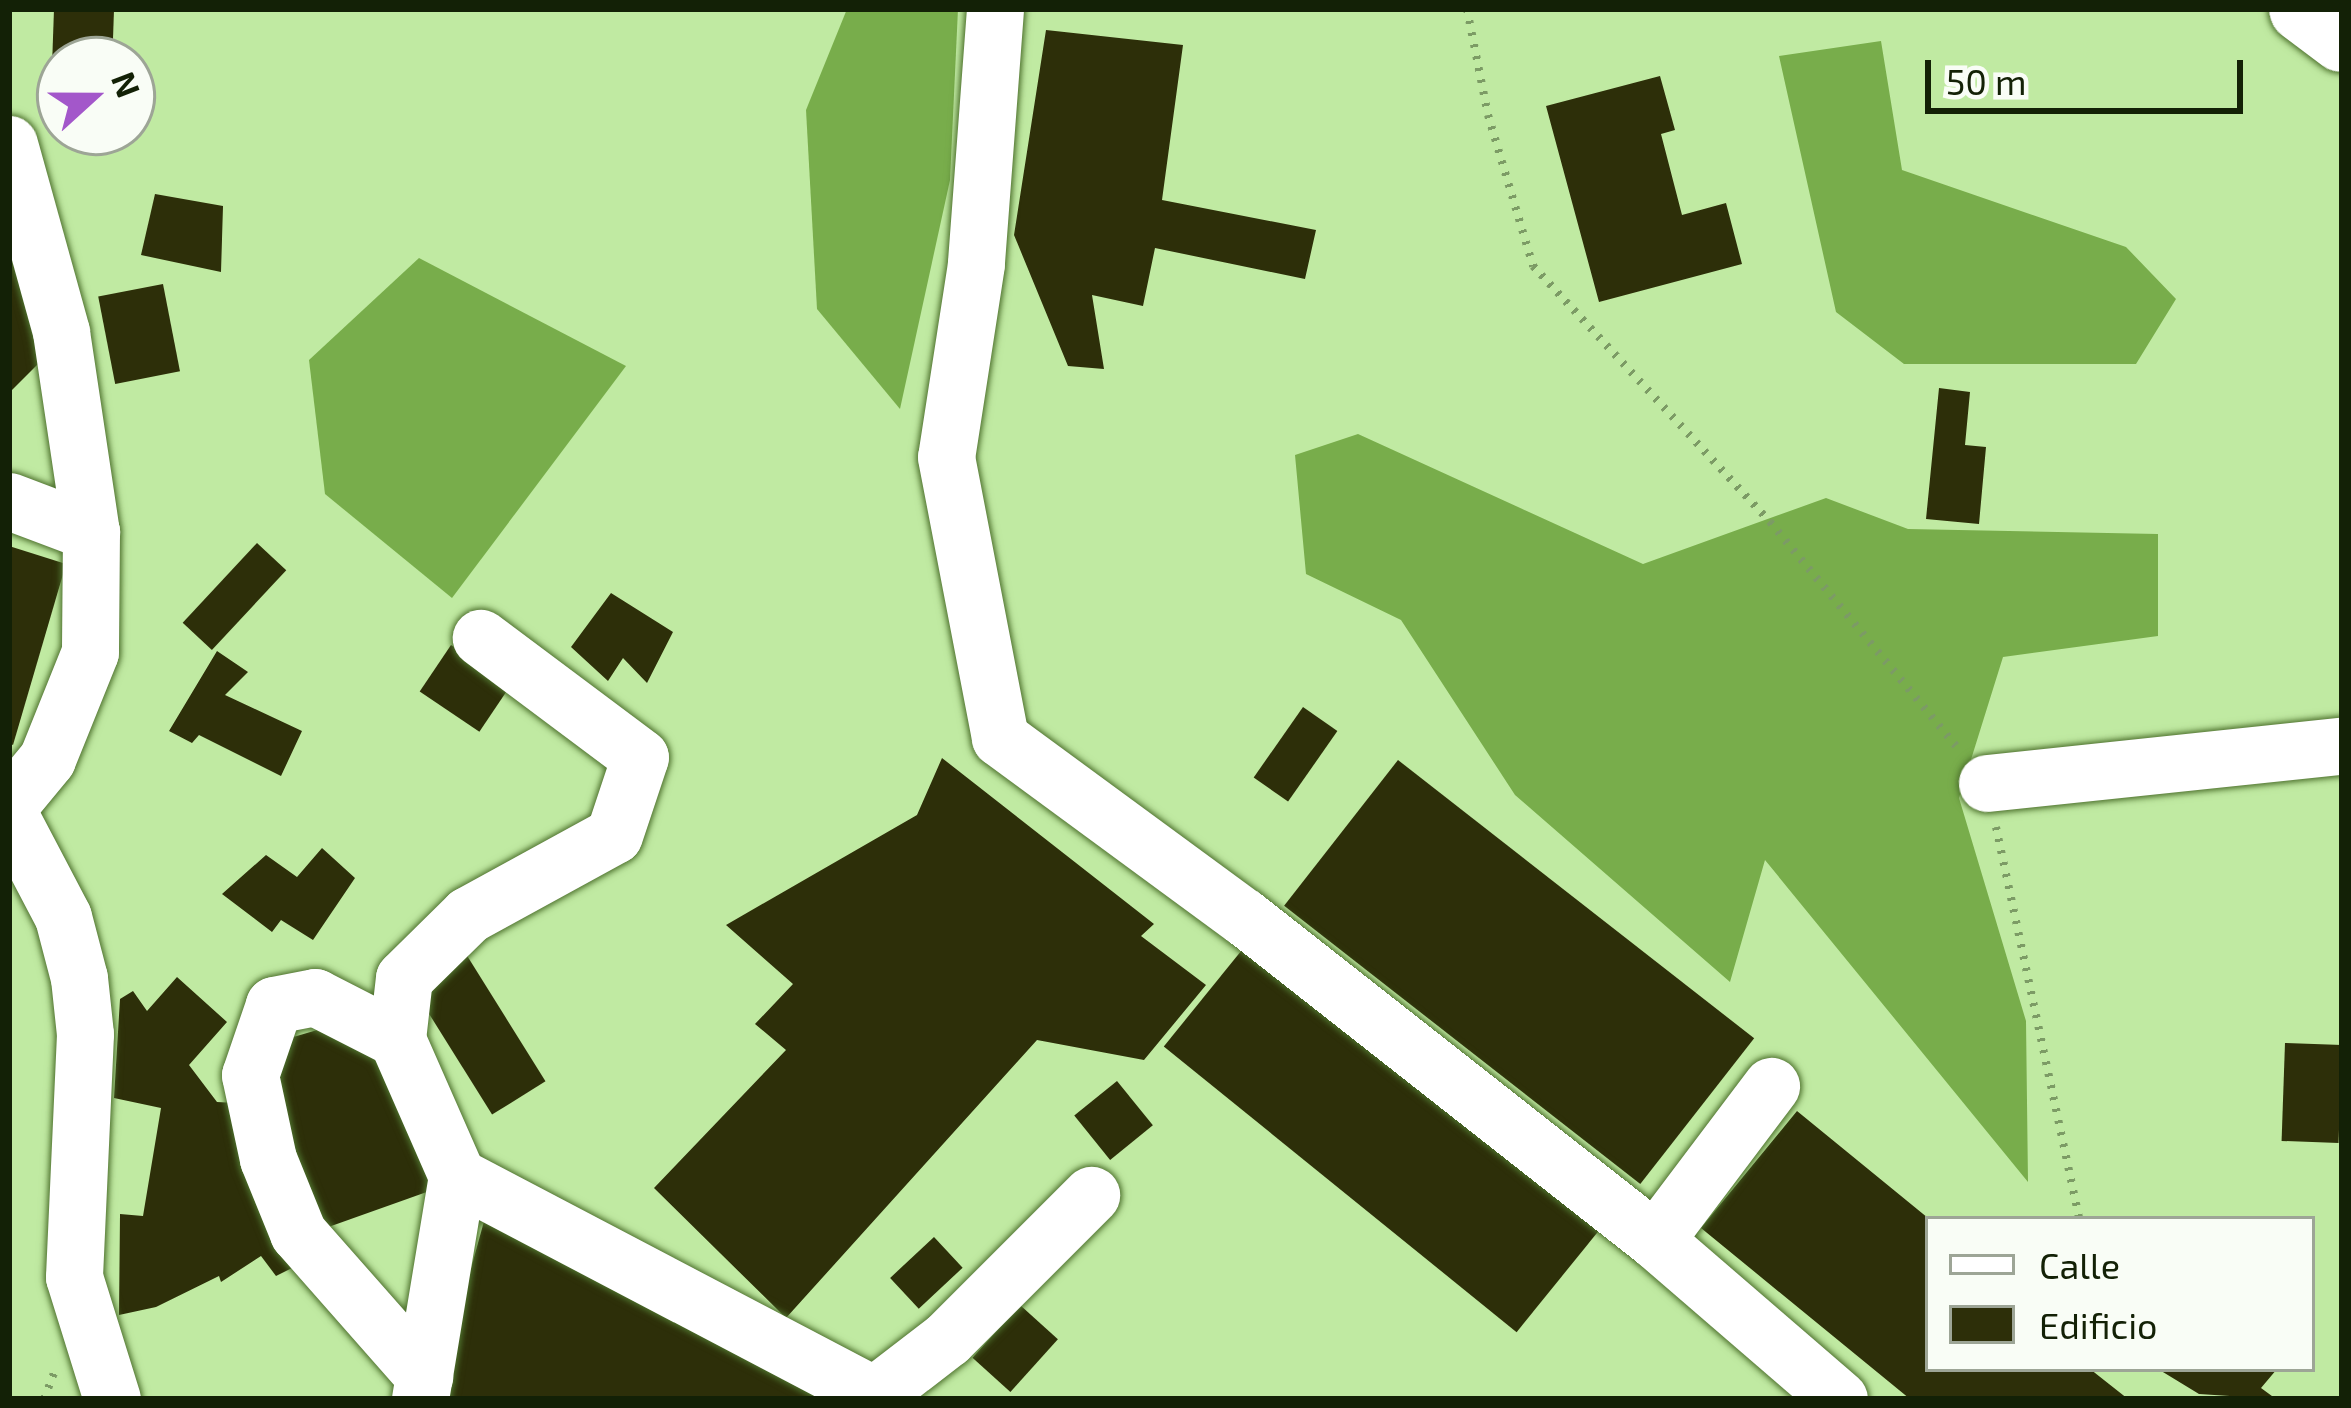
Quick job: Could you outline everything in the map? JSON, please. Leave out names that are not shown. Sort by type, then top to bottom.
[{"type":"highway","points":[[2302,9],[2342,38]]},
{"type":"street","points":[[995,9],[976,264],[946,457],[1000,738],[1244,917],[1655,1240],[1840,1399]]},
{"type":"street","points":[[9,144],[61,332],[91,532],[89,652],[46,759],[9,805]]},
{"type":"street","points":[[9,501],[91,532]]},
{"type":"street","points":[[422,1387],[457,1176],[397,1039],[404,978],[468,915],[614,835],[640,757],[481,638]]},
{"type":"street","points":[[1987,783],[2342,746]]},
{"type":"street","points":[[9,814],[35,850],[80,979],[85,1034],[74,1276],[112,1399]]},
{"type":"street","points":[[397,1039],[315,997],[274,1005],[250,1075],[268,1159],[298,1233],[422,1387]]},
{"type":"street","points":[[1655,1240],[1771,1086]]},
{"type":"street","points":[[457,1176],[874,1395],[947,1339],[1091,1195]]},
{"type":"path","points":[[1467,9],[1488,115],[1534,266],[1770,523],[1987,783],[2077,1216]]},
{"type":"green space","points":[[847,9],[958,9],[950,180],[900,409],[817,309],[806,110]]},
{"type":"green space","points":[[1881,41],[1902,170],[2126,247],[2176,299],[2136,364],[1904,364],[1836,312],[1779,56]]},
{"type":"green space","points":[[419,258],[626,366],[452,598],[325,494],[309,360]]},
{"type":"green space","points":[[1358,434],[1643,564],[1826,498],[1908,529],[2158,534],[2158,636],[2003,657],[1959,798],[2026,1021],[2028,1182],[1765,860],[1730,982],[1515,795],[1401,620],[1306,574],[1295,455]]},
{"type":"building","points":[[54,9],[114,11],[113,36],[53,36]]},
{"type":"building","points":[[1046,30],[1183,45],[1162,200],[1316,230],[1305,279],[1155,248],[1143,306],[1092,295],[1104,369],[1068,366],[1014,235]]},
{"type":"building","points":[[1660,76],[1675,130],[1661,134],[1682,215],[1726,203],[1742,264],[1599,302],[1546,106]]},
{"type":"building","points":[[155,194],[223,206],[221,272],[141,255]]},
{"type":"building","points":[[9,229],[44,358],[9,393]]},
{"type":"building","points":[[163,284],[180,371],[115,384],[98,297]]},
{"type":"building","points":[[1939,388],[1970,392],[1965,445],[1986,447],[1979,524],[1926,519]]},
{"type":"building","points":[[257,543],[286,570],[212,650],[183,623]]},
{"type":"building","points":[[9,546],[66,564],[13,745],[9,743]]},
{"type":"building","points":[[611,593],[673,632],[647,683],[623,658],[608,681],[571,647]]},
{"type":"building","points":[[451,645],[511,685],[479,732],[420,691]]},
{"type":"building","points":[[217,651],[248,672],[225,695],[302,731],[281,776],[199,735],[192,743],[169,731]]},
{"type":"building","points":[[1303,707],[1337,731],[1288,802],[1254,777]]},
{"type":"building","points":[[942,758],[1154,924],[1141,936],[1206,985],[1144,1060],[1037,1040],[786,1318],[654,1188],[786,1050],[755,1024],[793,984],[726,925],[917,815]]},
{"type":"building","points":[[1398,760],[1754,1038],[1640,1184],[1284,906]]},
{"type":"building","points":[[322,848],[355,878],[313,940],[281,920],[272,932],[222,894],[266,855],[297,877]]},
{"type":"building","points":[[1250,940],[1603,1226],[1517,1332],[1164,1046]]},
{"type":"building","points":[[466,954],[545,1081],[492,1115],[413,987]]},
{"type":"building","points":[[177,977],[227,1022],[189,1065],[217,1102],[236,1103],[298,1265],[276,1276],[261,1256],[221,1282],[219,1276],[156,1307],[119,1315],[120,1214],[143,1216],[161,1108],[114,1098],[120,999],[133,991],[147,1011]]},
{"type":"building","points":[[324,1028],[384,1065],[438,1188],[320,1230],[288,1154],[273,1043]]},
{"type":"building","points":[[2285,1043],[2342,1045],[2339,1143],[2282,1141]]},
{"type":"building","points":[[1117,1081],[1153,1125],[1110,1160],[1074,1116]]},
{"type":"building","points":[[1797,1111],[1926,1216],[1925,1372],[2094,1372],[2128,1399],[1910,1399],[1701,1228]]},
{"type":"building","points":[[486,1214],[822,1399],[435,1399]]},
{"type":"building","points":[[934,1237],[963,1268],[919,1309],[890,1278]]},
{"type":"building","points":[[1020,1305],[1058,1339],[1010,1392],[972,1358]]},
{"type":"building","points":[[2163,1372],[2274,1372],[2261,1388],[2276,1399],[2199,1394]]}]
